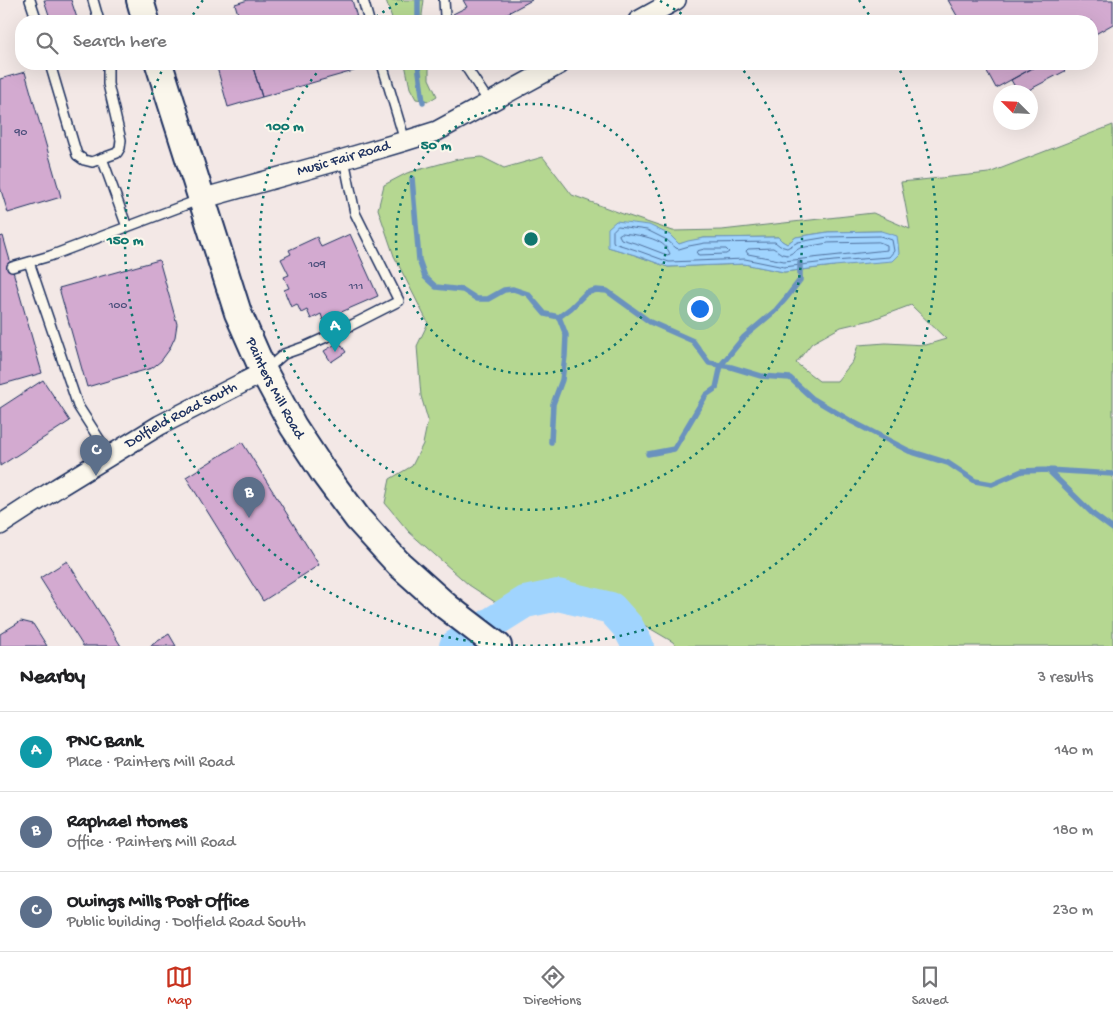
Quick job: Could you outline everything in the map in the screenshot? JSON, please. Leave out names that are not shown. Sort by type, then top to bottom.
[{"type":"main road","points":[[140,0],[144,15]]},
{"type":"main road","name":"Painters Mill Road","points":[[161,70],[238,313],[264,372],[293,426],[324,473],[358,519],[398,563],[447,607],[498,646]]},
{"type":"street","points":[[647,15],[666,2]]},
{"type":"street","name":"Music Fair Road","points":[[201,199],[344,159],[437,130],[549,70]]},
{"type":"street","name":"Dolfield Road South","points":[[0,525],[160,425],[264,372]]},
{"type":"lane","points":[[30,0],[35,15]]},
{"type":"lane","points":[[94,0],[98,15]]},
{"type":"lane","points":[[363,0],[368,15]]},
{"type":"lane","points":[[444,0],[444,15]]},
{"type":"lane","points":[[52,70],[77,156],[92,162],[116,153],[120,148],[122,140],[108,84],[108,70]]},
{"type":"lane","points":[[384,70],[405,141]]},
{"type":"lane","points":[[468,70],[489,102]]},
{"type":"lane","points":[[102,158],[127,227]]},
{"type":"lane","points":[[264,372],[284,354],[340,331],[399,301],[355,213],[344,159]]},
{"type":"lane","points":[[12,267],[50,256],[201,199]]},
{"type":"lane","points":[[28,262],[78,406],[110,456]]},
{"type":"green space","points":[[386,0],[424,0],[422,15],[391,15]]},
{"type":"green space","points":[[406,70],[429,70],[429,79],[437,96],[429,101],[416,99],[410,88]]},
{"type":"green space","points":[[1113,125],[1113,646],[676,646],[673,642],[588,592],[565,585],[501,606],[469,585],[409,532],[385,503],[390,479],[412,466],[423,444],[428,420],[421,396],[417,346],[428,323],[394,256],[378,209],[384,185],[407,173],[458,159],[482,157],[504,168],[543,157],[572,195],[673,231],[722,230],[873,213],[910,229],[901,182],[989,173]],"holes":[[[881,231],[834,266],[784,272],[744,264],[668,267],[608,247],[670,235],[679,244],[704,238],[778,237],[787,244],[796,237],[828,232]],[[911,305],[946,339],[926,345],[886,343],[858,345],[853,361],[837,381],[819,381],[796,363],[812,343],[841,327],[871,320]]]},
{"type":"water","points":[[616,221],[649,225],[670,235],[679,244],[704,238],[778,237],[787,244],[796,237],[828,232],[881,231],[897,236],[899,254],[892,261],[784,272],[744,264],[668,267],[608,247],[608,228]]},
{"type":"building","points":[[44,0],[71,0],[76,15],[49,15]]},
{"type":"building","points":[[248,0],[352,0],[356,15],[238,15],[235,4]]},
{"type":"building","points":[[463,0],[532,0],[504,15],[453,14],[467,7]]},
{"type":"building","points":[[948,0],[1113,0],[1113,24],[1098,33],[1098,15],[957,15]]},
{"type":"building","points":[[218,70],[254,70],[262,97],[228,107]]},
{"type":"building","points":[[254,70],[357,70],[262,97]]},
{"type":"building","points":[[986,70],[1029,70],[1002,85],[994,85]]},
{"type":"building","points":[[1029,70],[1065,71],[1038,85],[1014,85],[1011,80]]},
{"type":"building","points":[[25,72],[61,197],[8,213],[0,187],[0,79]]},
{"type":"building","points":[[350,234],[378,296],[323,320],[321,314],[311,319],[307,310],[301,313],[297,304],[291,307],[284,290],[289,288],[284,277],[289,275],[281,259],[291,254],[289,250],[317,237],[321,247]]},
{"type":"building","points":[[3,236],[42,373],[0,385],[0,237]]},
{"type":"building","points":[[159,260],[177,324],[175,337],[169,350],[161,361],[152,368],[87,387],[59,288]]},
{"type":"building","points":[[339,342],[346,352],[331,362],[324,351]]},
{"type":"building","points":[[43,380],[70,421],[0,466],[0,408]]},
{"type":"building","points":[[242,442],[319,565],[263,601],[186,477]]},
{"type":"building","points":[[67,561],[121,646],[83,646],[40,578]]},
{"type":"building","points":[[21,621],[33,624],[47,646],[0,646],[0,634]]},
{"type":"building","points":[[169,634],[176,646],[150,646]]},
{"type":"waterway","points":[[418,0],[418,15]]},
{"type":"waterway","points":[[419,70],[423,102]]},
{"type":"waterway","points":[[412,178],[419,260],[425,277],[436,287],[463,290],[477,299],[488,299],[504,290],[513,289],[528,294],[545,314],[559,317],[586,293],[596,290],[607,291],[650,322],[693,341],[709,363],[761,376],[790,378],[812,398],[851,421],[909,451],[948,463],[975,481],[992,484],[1022,471],[1048,470],[1113,474]]},
{"type":"waterway","points":[[648,454],[674,449],[706,395],[716,388],[721,365],[744,337],[776,310],[800,280],[800,263]]},
{"type":"waterway","points":[[551,442],[553,404],[562,380],[565,356],[566,335],[559,317]]},
{"type":"waterway","points":[[1048,470],[1094,515],[1113,529]]},
{"type":"waterway","points":[[455,646],[525,602],[558,595],[611,608],[628,627],[638,646]]},
{"type":"place","name":"PNC Bank","points":[[335,352]]},
{"type":"place","name":"Owings Mills Post Office","points":[[96,476]]},
{"type":"place","name":"Raphael Homes","points":[[249,518]]}]
